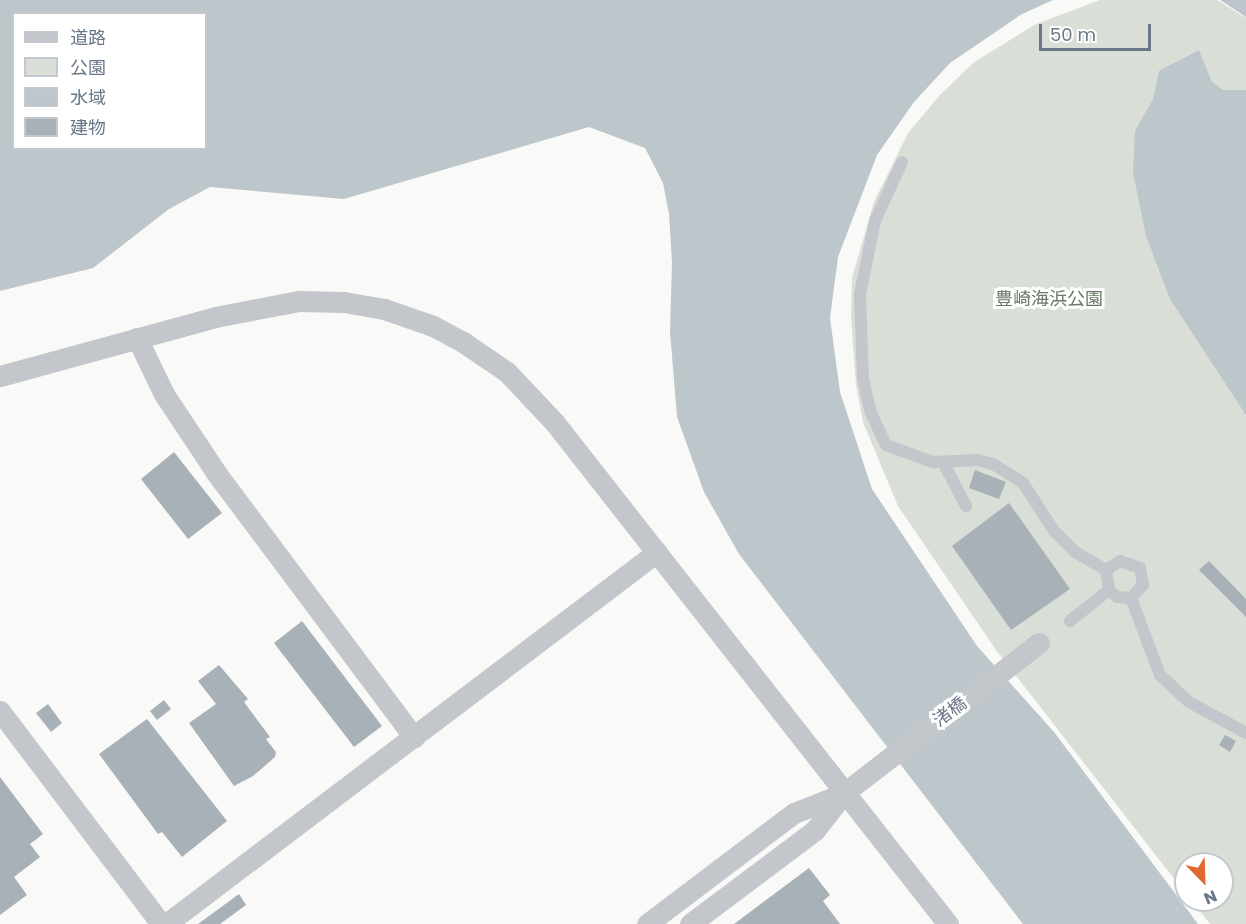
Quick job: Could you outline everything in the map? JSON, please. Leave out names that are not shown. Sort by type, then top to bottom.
[{"type":"street","points":[[902,162],[867,248],[858,330],[863,379],[871,412],[886,445],[903,454],[943,462],[977,460],[1008,472],[1036,499],[1064,542],[1106,570],[1109,590],[1117,597],[1131,598]]},
{"type":"street","points":[[0,376],[215,317],[299,302],[364,305],[433,326],[489,359],[523,387],[657,552],[844,794],[948,924]]},
{"type":"street","points":[[137,338],[164,394],[217,474],[414,737]]},
{"type":"street","points":[[943,462],[966,506]]},
{"type":"street","points":[[0,711],[164,924],[657,552]]},
{"type":"street","points":[[1106,570],[1120,561],[1140,568],[1143,585],[1131,598]]},
{"type":"street","points":[[1070,621],[1109,590]]},
{"type":"street","points":[[1131,598],[1153,659],[1167,684],[1188,702],[1246,733]]},
{"type":"street","name":"渚橋","points":[[844,794],[1039,643]]},
{"type":"street","points":[[647,924],[794,813],[844,794]]},
{"type":"street","points":[[690,924],[815,830],[844,794]]},
{"type":"green space","name":"豊崎海浜公園","points":[[1100,0],[1217,0],[1246,18],[1246,924],[1210,924],[1200,912],[1234,912],[1234,852],[1174,852],[1174,879],[996,650],[898,506],[863,422],[856,385],[851,317],[852,278],[874,202],[908,133],[939,96],[973,63],[1034,25]]},
{"type":"water","points":[[0,0],[1053,0],[1022,14],[950,63],[914,102],[877,155],[838,257],[830,318],[840,392],[872,489],[977,646],[1054,732],[1174,892],[1174,912],[1189,912],[1198,924],[1023,924],[739,554],[704,492],[677,417],[670,331],[672,262],[669,214],[663,183],[645,148],[589,127],[344,199],[210,187],[169,209],[93,268],[0,291]]},
{"type":"water","points":[[1220,0],[1246,0],[1246,17]]},
{"type":"water","points":[[1199,50],[1212,82],[1223,90],[1246,90],[1246,415],[1170,299],[1146,236],[1133,173],[1135,131],[1153,99],[1159,71]]},
{"type":"building","points":[[174,452],[222,513],[188,539],[141,479]]},
{"type":"building","points":[[975,470],[1006,482],[999,499],[969,488]]},
{"type":"building","points":[[1009,503],[1070,589],[1011,630],[952,546]]},
{"type":"building","points":[[1209,561],[1246,599],[1246,617],[1199,570]]},
{"type":"building","points":[[302,621],[382,726],[354,747],[274,643]]},
{"type":"building","points":[[219,665],[248,699],[244,702],[270,737],[266,739],[276,752],[275,757],[253,776],[234,786],[189,723],[216,704],[198,681]]},
{"type":"building","points":[[164,700],[171,709],[157,720],[150,711]]},
{"type":"building","points":[[48,704],[62,723],[51,732],[36,713]]},
{"type":"building","points":[[147,719],[227,821],[182,857],[162,832],[158,834],[99,754]]},
{"type":"building","points":[[1225,735],[1236,741],[1230,752],[1219,745]]},
{"type":"building","points":[[0,777],[43,834],[30,844],[40,857],[14,877],[27,895],[0,915]]},
{"type":"building","points":[[809,868],[830,895],[823,901],[840,924],[734,924]]},
{"type":"building","points":[[239,894],[246,905],[220,924],[198,924]]}]
